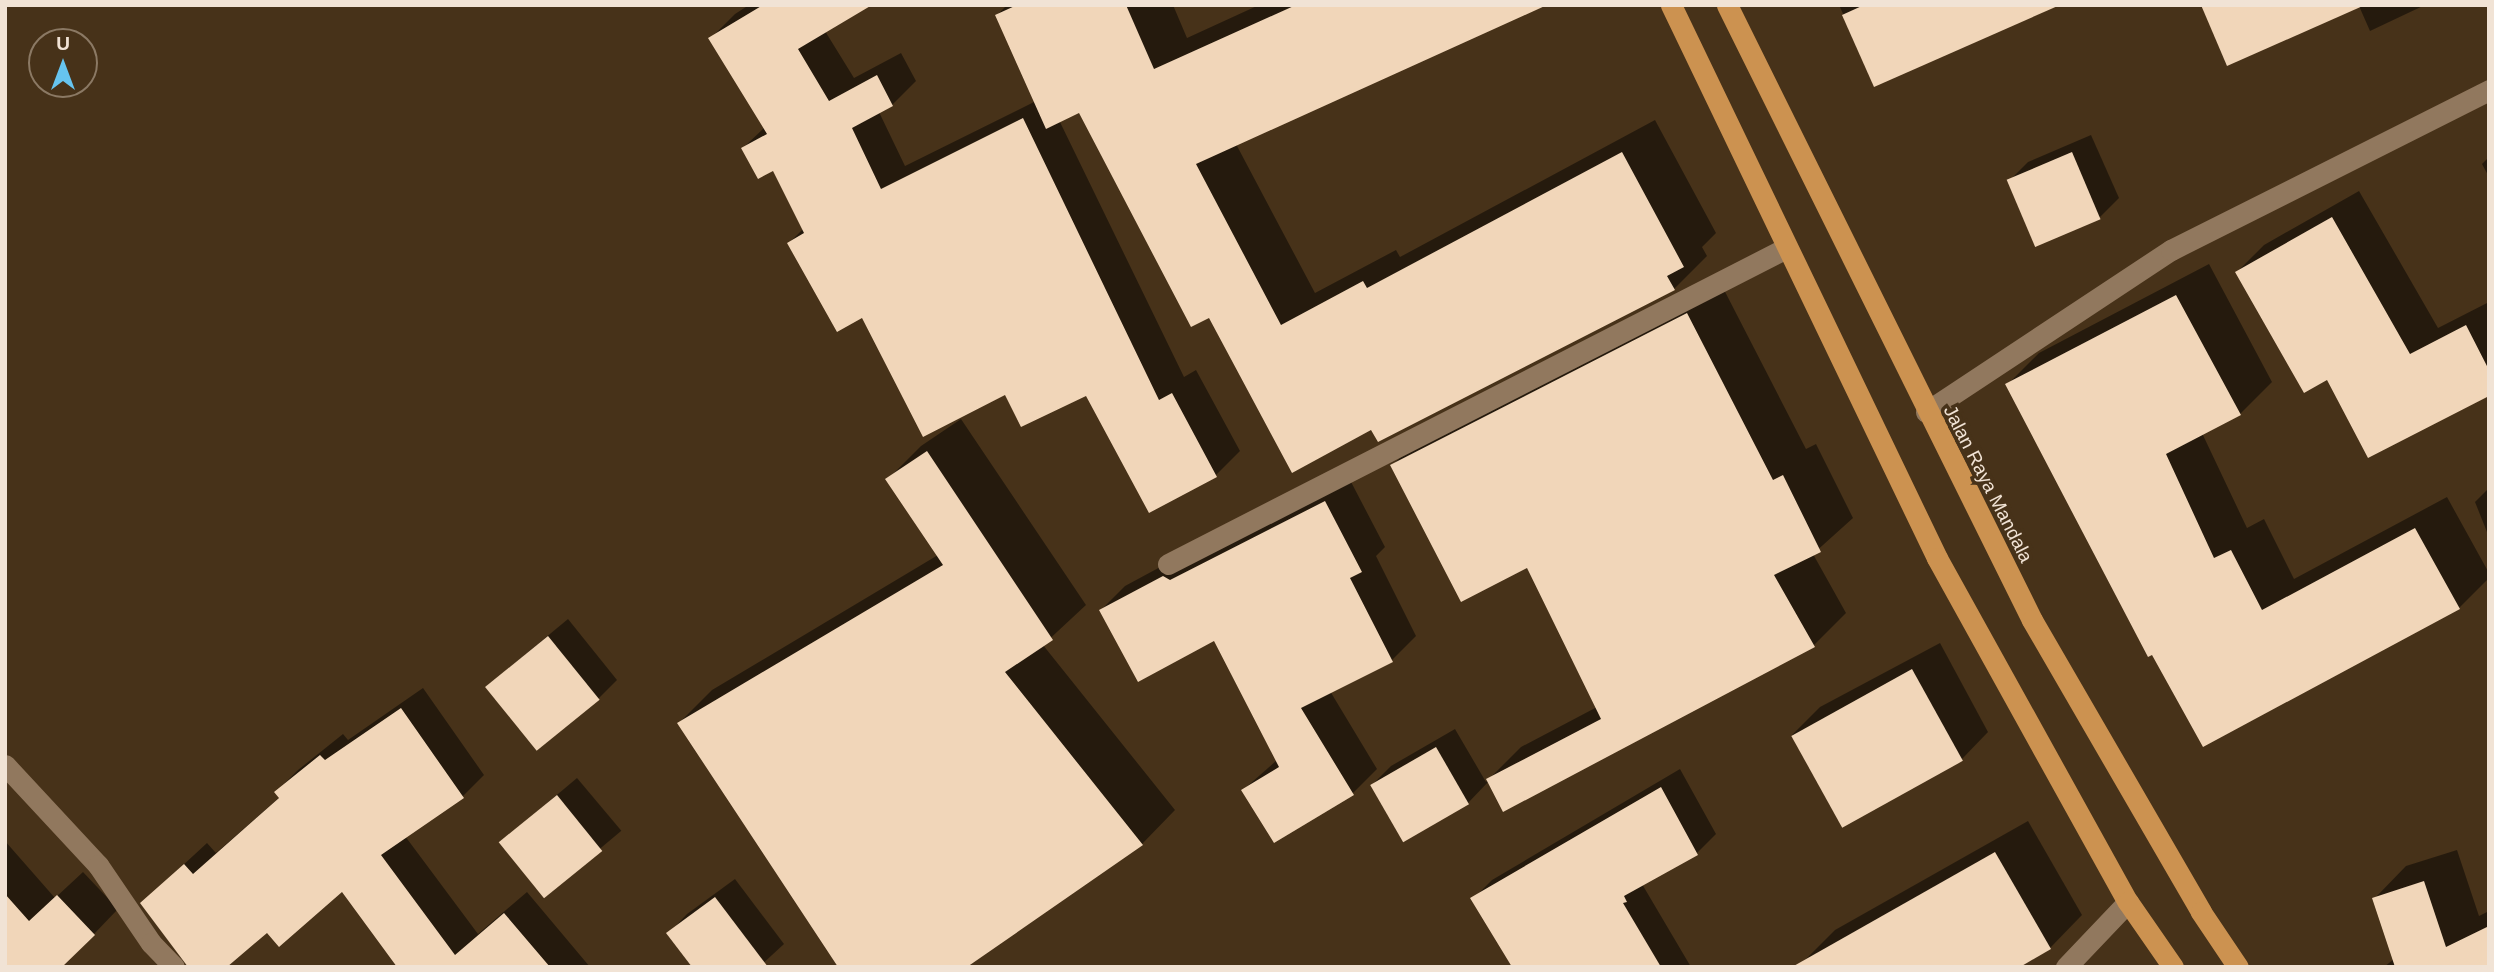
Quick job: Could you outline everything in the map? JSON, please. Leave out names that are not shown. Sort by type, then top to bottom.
[{"type":"highway","points":[[1671,5],[1937,558],[2128,902],[2173,967]]},
{"type":"highway","name":"Jalan Raya Mandala","points":[[1727,5],[1926,412],[2032,620],[2202,912],[2238,967]]},
{"type":"street","points":[[1926,412],[2171,250],[2489,90]]},
{"type":"street","points":[[1168,564],[1786,248]]},
{"type":"street","points":[[5,765],[98,865],[151,943],[174,967]]},
{"type":"street","points":[[2066,967],[2128,902]]},
{"type":"building","points":[[763,5],[872,5],[798,49],[829,101],[877,75],[893,106],[852,128],[881,189],[1023,118],[1159,400],[1172,393],[1217,477],[1149,513],[1086,396],[1021,427],[1005,395],[923,437],[862,318],[837,332],[787,243],[804,233],[773,171],[758,179],[741,148],[767,134],[708,38]]},
{"type":"building","points":[[1017,5],[1126,5],[1154,69],[1296,5],[1547,5],[1196,164],[1281,325],[1363,281],[1367,288],[1622,152],[1684,267],[1667,276],[1675,290],[1378,442],[1371,430],[1292,473],[1209,318],[1191,327],[1079,113],[1046,129],[995,15]]},
{"type":"building","points":[[1864,5],[2060,5],[1874,87],[1842,15]]},
{"type":"building","points":[[2201,5],[2365,5],[2227,66]]},
{"type":"building","points":[[2072,152],[2101,219],[2035,247],[2007,180]]},
{"type":"building","points":[[2332,217],[2410,354],[2466,325],[2489,370],[2489,396],[2368,458],[2327,380],[2304,393],[2235,272]]},
{"type":"building","points":[[2176,295],[2241,415],[2166,454],[2214,558],[2231,550],[2262,610],[2415,528],[2460,609],[2203,747],[2152,655],[2148,657],[2005,384]]},
{"type":"building","points":[[1687,313],[1773,480],[1783,475],[1821,552],[1774,575],[1815,647],[1503,812],[1486,779],[1601,719],[1527,568],[1461,602],[1390,465]]},
{"type":"building","points":[[927,451],[1053,640],[1005,672],[1143,845],[967,967],[838,967],[677,723],[943,565],[885,479]]},
{"type":"building","points":[[1325,501],[1362,572],[1350,578],[1393,662],[1301,708],[1354,795],[1274,843],[1241,790],[1279,767],[1214,641],[1138,682],[1099,610],[1163,576],[1170,580]]},
{"type":"building","points":[[548,636],[600,700],[537,751],[485,687]]},
{"type":"building","points":[[1912,669],[1963,761],[1842,828],[1791,736]]},
{"type":"building","points":[[401,708],[464,798],[381,855],[455,955],[504,913],[550,967],[397,967],[342,892],[279,947],[267,933],[227,967],[188,967],[140,903],[184,864],[193,874],[279,798],[274,792],[320,755],[325,760]]},
{"type":"building","points":[[1436,747],[1469,804],[1403,842],[1370,785]]},
{"type":"building","points":[[1661,787],[1698,855],[1624,896],[1627,902],[1623,903],[1661,967],[1512,967],[1470,898]]},
{"type":"building","points":[[557,795],[602,851],[544,898],[499,842]]},
{"type":"building","points":[[1995,852],[2051,949],[2020,967],[1792,967]]},
{"type":"building","points":[[2424,881],[2446,947],[2489,926],[2489,967],[2395,967],[2372,898]]},
{"type":"building","points":[[5,894],[29,921],[57,895],[95,935],[62,967],[5,967]]},
{"type":"building","points":[[715,897],[768,967],[692,967],[666,933]]}]
